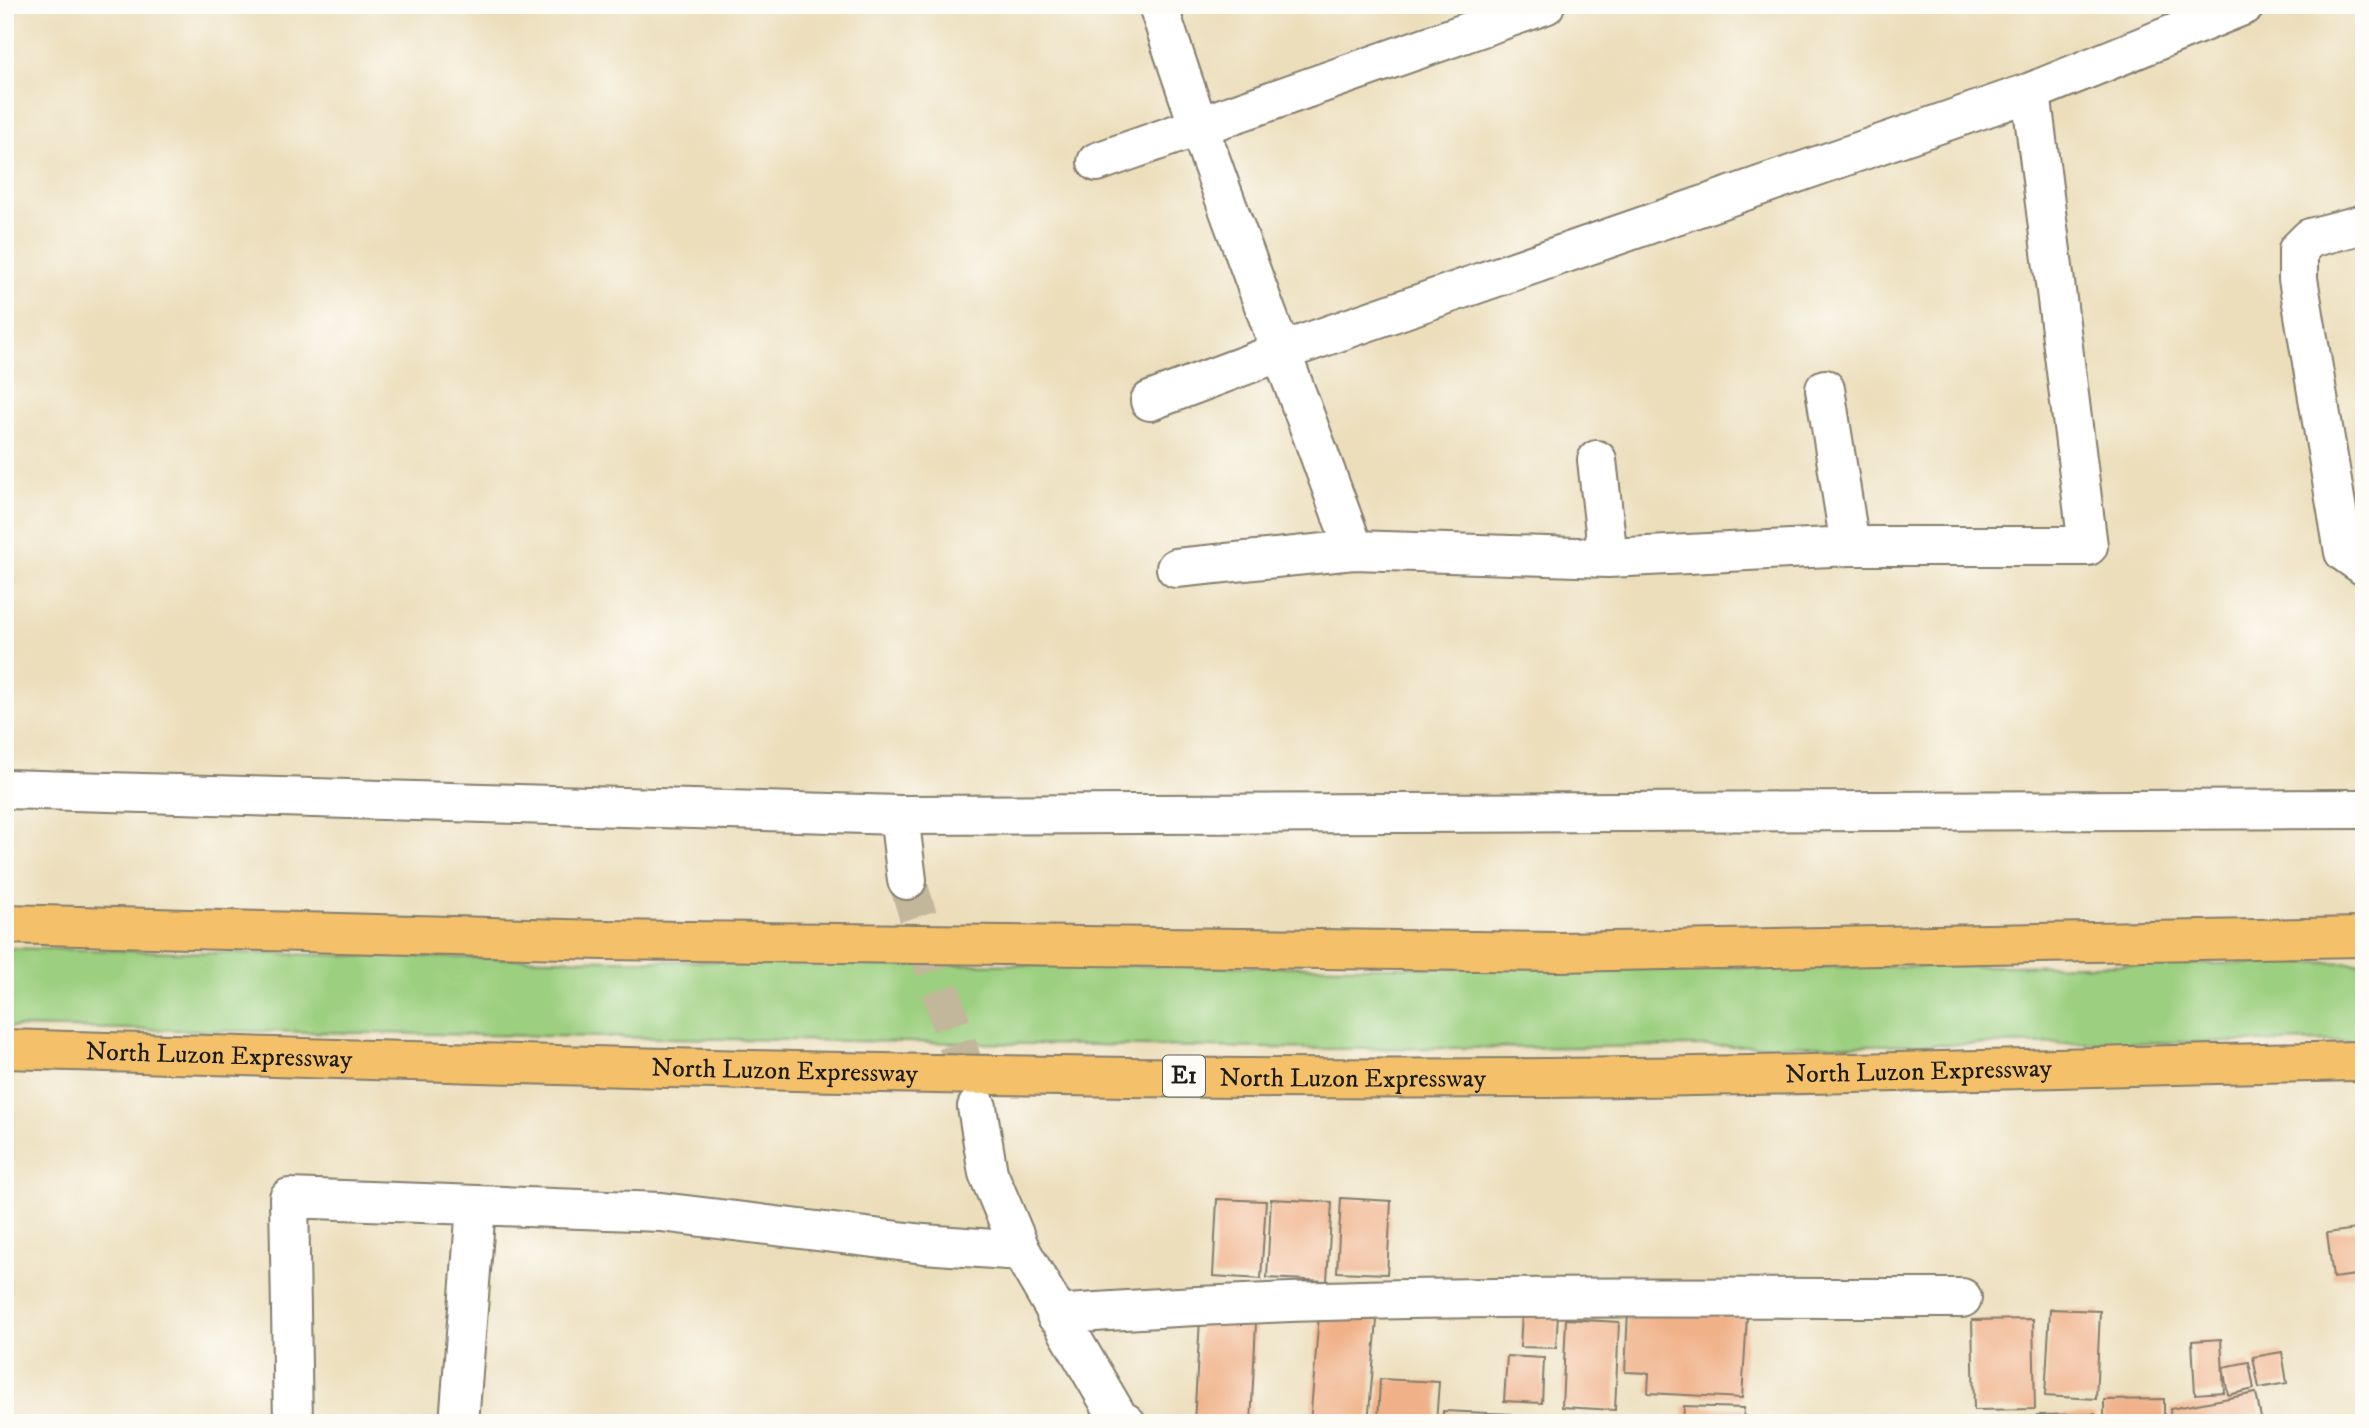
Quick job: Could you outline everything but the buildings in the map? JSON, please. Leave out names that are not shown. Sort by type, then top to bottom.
[{"type":"highway","points":[[5,924],[603,940],[1558,952],[2364,937]]},
{"type":"highway","name":"North Luzon Expressway","points":[[5,1049],[700,1069],[1545,1078],[2364,1060]]},
{"type":"street","points":[[1158,5],[1197,126],[1283,351],[1354,550]]},
{"type":"street","points":[[1097,162],[1545,5]]},
{"type":"street","points":[[1150,401],[1283,351],[2031,92],[2245,5]]},
{"type":"street","points":[[1176,568],[1354,550],[1608,558],[1850,546],[2088,546],[2031,92]]},
{"type":"street","points":[[2364,224],[2310,238],[2298,250],[2298,279],[2344,552],[2364,566]]},
{"type":"street","points":[[1825,389],[1850,546]]},
{"type":"street","points":[[1597,460],[1608,558]]},
{"type":"street","points":[[5,789],[899,815],[2364,810]]},
{"type":"street","points":[[899,815],[907,880]]},
{"type":"street","points":[[977,1107],[988,1172],[1021,1251],[1056,1315],[1121,1421]]},
{"type":"street","points":[[293,1423],[289,1198],[476,1208],[661,1212],[924,1244],[1021,1251]]},
{"type":"street","points":[[459,1423],[476,1208]]},
{"type":"street","points":[[1056,1315],[1160,1307],[1369,1301],[1962,1298]]},
{"type":"green space","points":[[5,948],[595,960],[1184,966],[1774,967],[2364,962],[2364,1041],[1328,1049],[5,1027]]},
{"type":"tunnel","points":[[907,880],[976,1105]]}]
